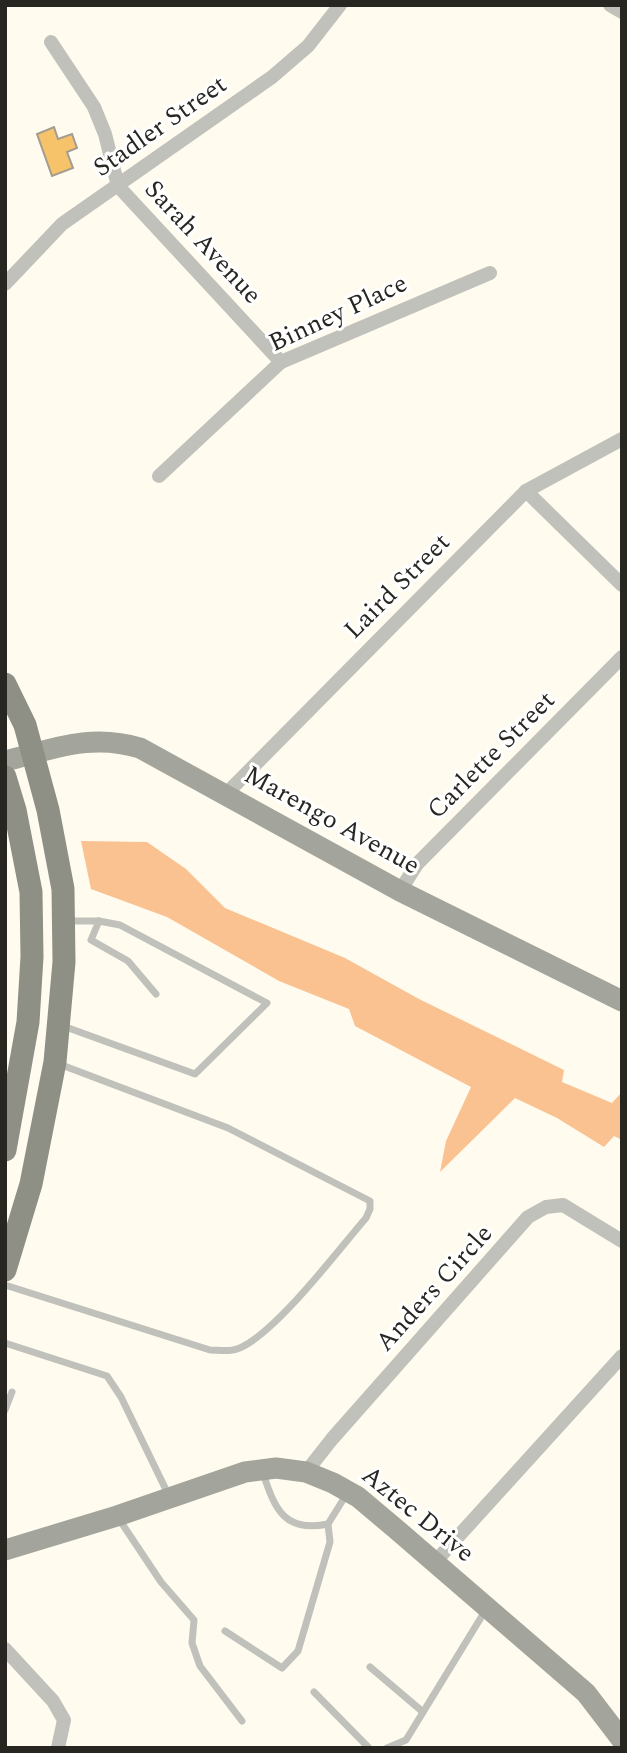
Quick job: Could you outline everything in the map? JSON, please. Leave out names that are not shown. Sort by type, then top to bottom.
[{"type":"main road","points":[[5,684],[24,725],[48,810],[61,876],[64,922],[64,962],[55,1062],[31,1184],[5,1270]]},
{"type":"main road","points":[[5,777],[15,810],[31,892],[32,923],[28,1022],[5,1150]]},
{"type":"main road","points":[[32,923],[64,922]]},
{"type":"street","name":"Stadler Street","points":[[5,284],[62,224],[272,77],[308,46],[340,5]]},
{"type":"street","points":[[610,5],[622,12]]},
{"type":"street","points":[[51,41],[94,107],[105,134],[118,186]]},
{"type":"street","name":"Sarah Avenue","points":[[118,186],[281,362]]},
{"type":"street","name":"Binney Place","points":[[159,476],[281,362],[490,273]]},
{"type":"street","name":"Laird Street","points":[[226,794],[526,491],[622,439]]},
{"type":"street","points":[[526,491],[622,585]]},
{"type":"street","name":"Carlette Street","points":[[400,891],[417,864],[622,657]]},
{"type":"street","name":"Marengo Avenue","points":[[5,761],[89,741],[128,744],[152,753],[400,891],[622,1001]]},
{"type":"street","name":"Anders Circle","points":[[306,1472],[528,1217],[546,1207],[563,1205],[622,1241]]},
{"type":"street","points":[[435,1562],[622,1356]]},
{"type":"street","name":"Aztec Drive","points":[[5,1550],[117,1516],[228,1476],[262,1469],[306,1472],[358,1497],[435,1562],[586,1693],[622,1740]]},
{"type":"street","points":[[5,1649],[53,1701],[64,1720],[58,1748]]},
{"type":"lane","points":[[59,1025],[195,1074],[267,1003],[120,925],[99,921],[64,922]]},
{"type":"lane","points":[[99,921],[91,940],[128,961],[156,994]]},
{"type":"lane","points":[[5,1285],[210,1350],[236,1350],[261,1336],[366,1218],[370,1209],[370,1201],[228,1128],[55,1062]]},
{"type":"lane","points":[[5,1343],[107,1376],[121,1397],[169,1496]]},
{"type":"lane","points":[[5,1410],[12,1392]]},
{"type":"lane","points":[[262,1469],[272,1500],[289,1522],[308,1528],[328,1524]]},
{"type":"lane","points":[[225,1631],[282,1668],[298,1651],[330,1542],[328,1524],[348,1492]]},
{"type":"lane","points":[[117,1516],[161,1581],[194,1620],[192,1643],[200,1666],[242,1721]]},
{"type":"lane","points":[[387,1748],[406,1740],[488,1607]]},
{"type":"lane","points":[[370,1667],[423,1712]]},
{"type":"lane","points":[[314,1692],[369,1748]]},
{"type":"shaded area","points":[[81,841],[147,842],[186,869],[225,908],[345,958],[419,999],[564,1070],[562,1082],[612,1103],[622,1092],[622,1140],[614,1136],[604,1147],[557,1118],[515,1098],[440,1172],[446,1141],[471,1087],[355,1026],[349,1009],[279,981],[167,917],[91,889]]},
{"type":"building","points":[[54,127],[58,139],[72,134],[77,148],[67,152],[73,168],[52,176],[37,134]]}]
